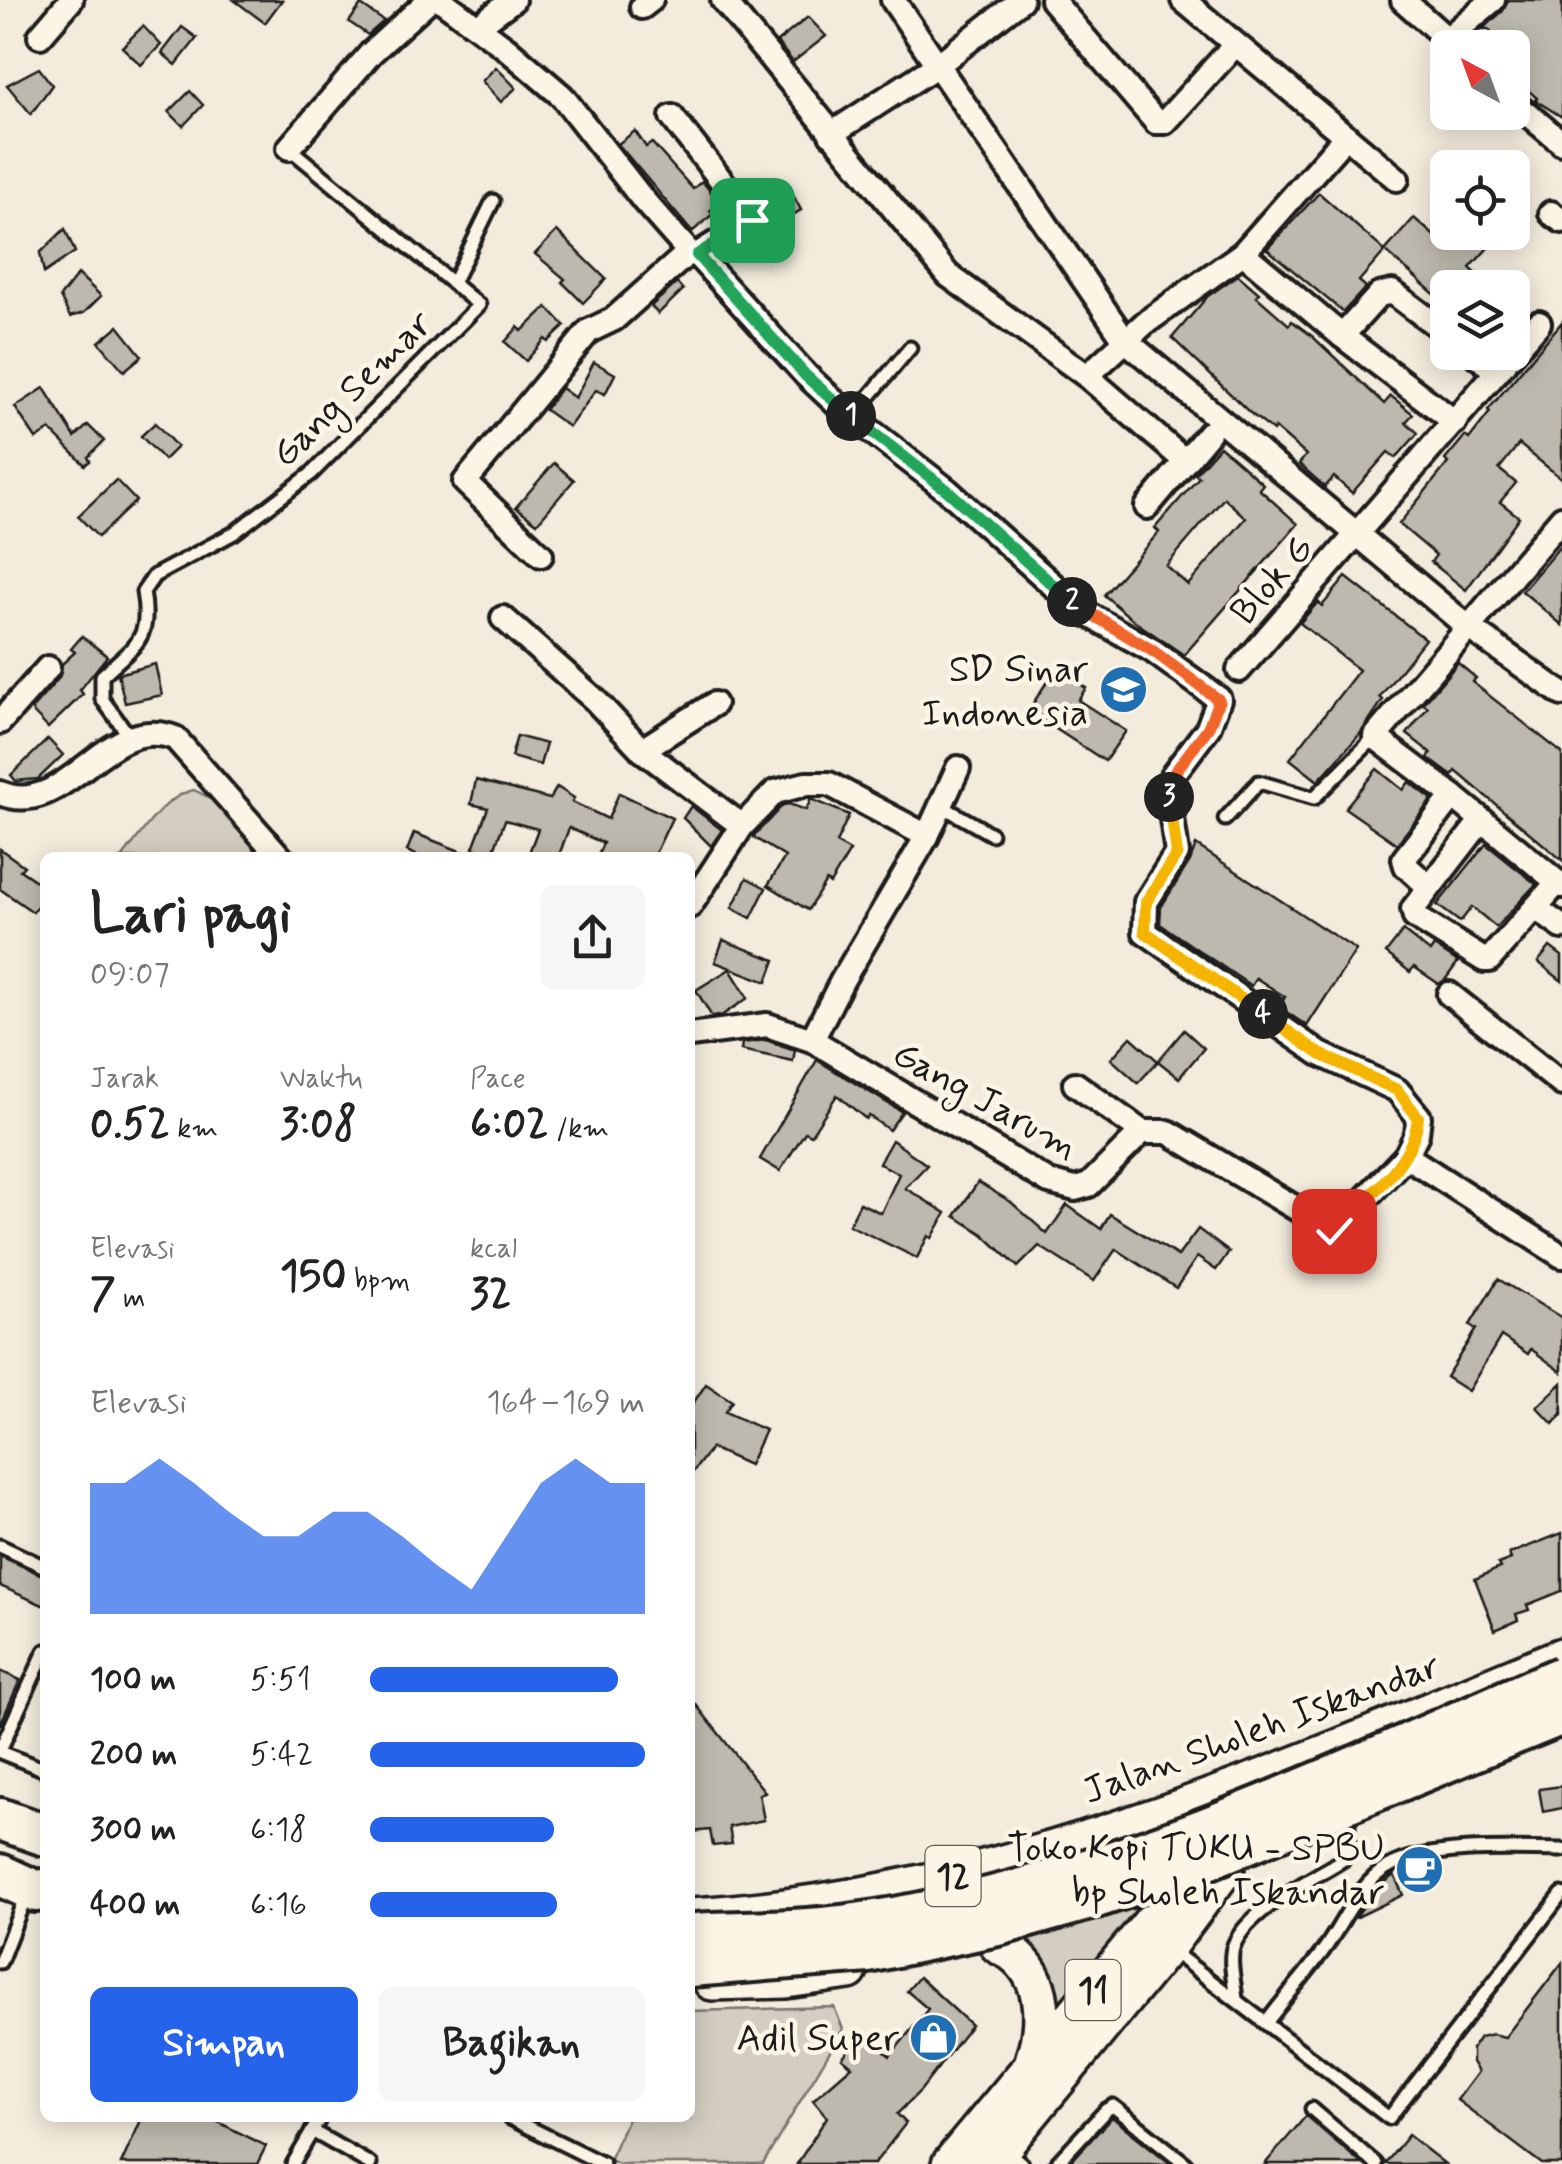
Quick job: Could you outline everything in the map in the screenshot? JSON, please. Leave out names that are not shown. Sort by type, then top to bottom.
[{"type":"highway","name":"Jalan Sholeh Iskandar","points":[[695,1915],[836,1899],[1010,1863],[1223,1794],[1562,1656]]},
{"type":"highway","points":[[695,1934],[848,1925],[990,1898],[1194,1834],[1562,1677]]},
{"type":"highway","points":[[695,1966],[868,1952],[1090,1900],[1190,1866],[1562,1714]]},
{"type":"highway","name":"11","points":[[1183,1884],[1562,1730]]},
{"type":"highway","name":"11","points":[[1005,2158],[1226,1868],[1223,1794]]},
{"type":"highway","name":"11","points":[[950,2164],[1183,1884],[1223,1794]]},
{"type":"highway","points":[[2,1805],[40,1816]]},
{"type":"highway","points":[[2,1805],[40,1832]]},
{"type":"highway","points":[[0,1856],[40,1865]]},
{"type":"highway","points":[[0,1856],[32,1891]]},
{"type":"highway","name":"12","points":[[695,1982],[786,1980],[998,1945],[1183,1884]]},
{"type":"highway","points":[[998,1945],[1012,1954],[1031,1976],[1041,2004],[1042,2034],[1032,2062]]},
{"type":"street","points":[[40,36],[71,0]]},
{"type":"street","points":[[288,148],[371,53],[429,0]]},
{"type":"street","points":[[441,0],[562,96],[644,201],[806,376],[947,490],[1082,611],[1153,651],[1219,700],[1208,728],[1172,776],[1168,791],[1177,854],[1146,902],[1145,932],[1320,1054],[1397,1090],[1418,1117],[1417,1134],[1406,1156],[1562,1256]]},
{"type":"street","points":[[478,26],[513,0]]},
{"type":"street","points":[[723,0],[948,275],[1087,376],[1185,461]]},
{"type":"street","points":[[894,0],[1125,340],[1468,627],[1562,694]]},
{"type":"street","points":[[831,134],[939,64],[1021,0]]},
{"type":"street","points":[[1052,0],[1156,122],[1165,122],[1235,44]]},
{"type":"street","points":[[1183,0],[1397,179]]},
{"type":"street","points":[[1403,0],[1438,30]]},
{"type":"street","points":[[1465,30],[1493,0]]},
{"type":"street","points":[[541,555],[465,482],[589,330],[614,319],[693,253],[752,220],[672,117]]},
{"type":"street","points":[[1530,117],[1562,143]]},
{"type":"street","points":[[1087,376],[1125,340],[1243,253],[1346,136]]},
{"type":"street","points":[[1243,253],[1454,422]]},
{"type":"street","points":[[1342,336],[1379,295],[1392,292],[1430,320]]},
{"type":"street","name":"Blok G","points":[[1239,670],[1539,323]]},
{"type":"street","points":[[1147,507],[1210,432]]},
{"type":"street","points":[[1482,820],[1428,886],[1412,914],[1484,960],[1494,958],[1560,885],[1482,820],[1453,796],[1375,737],[1562,518]]},
{"type":"street","points":[[503,618],[594,699],[642,750],[742,826]]},
{"type":"street","points":[[0,722],[48,668]]},
{"type":"street","points":[[642,750],[714,704]]},
{"type":"street","points":[[0,794],[19,800],[41,798],[130,737],[162,733],[175,738],[277,852]]},
{"type":"street","points":[[812,1040],[927,836],[958,768]]},
{"type":"street","points":[[695,898],[742,826],[776,792],[806,784],[828,784],[927,836]]},
{"type":"street","points":[[1428,886],[1406,866],[1404,859],[1453,796]]},
{"type":"street","points":[[1537,910],[1562,927]]},
{"type":"street","points":[[1450,994],[1562,1084]]},
{"type":"street","name":"Gang Jarum","points":[[695,1034],[767,1025],[812,1040],[1050,1182],[1076,1189],[1089,1185],[1142,1132],[1168,1132],[1334,1231],[1406,1156]]},
{"type":"street","points":[[1075,1084],[1142,1132]]},
{"type":"street","points":[[0,1895],[32,1891]]},
{"type":"lane","name":"Gang Semar","points":[[130,737],[102,699],[102,676],[144,635],[147,614],[143,592],[154,576],[234,533],[311,474],[479,305],[288,148]]},
{"type":"lane","name":"Gang Semar","points":[[452,283],[493,202]]},
{"type":"lane","points":[[852,417],[910,348]]},
{"type":"lane","points":[[1224,819],[1259,782],[1314,798],[1375,737]]},
{"type":"lane","points":[[940,806],[991,834]]},
{"type":"lane","points":[[0,1546],[40,1566]]},
{"type":"lane","points":[[40,1661],[1,1747],[40,1767]]},
{"type":"lane","points":[[1236,2000],[1232,1948],[1259,1914],[1344,1858],[1348,1818]]},
{"type":"lane","points":[[1266,2023],[1385,1868],[1400,1861],[1491,1848],[1562,1850]]},
{"type":"lane","points":[[0,1962],[32,1891]]},
{"type":"lane","points":[[1167,1947],[1389,2118],[1562,1894]]},
{"type":"lane","points":[[1056,2164],[1114,2106],[1186,2164]]},
{"type":"lane","points":[[1312,2109],[1376,2164]]},
{"type":"lane","points":[[293,2164],[318,2122]]},
{"type":"lane","points":[[518,2122],[603,2164]]},
{"type":"lane","points":[[312,2131],[370,2164]]},
{"type":"shaded area","points":[[218,789],[276,852],[127,852],[154,818],[183,793],[194,790],[210,798]]},
{"type":"shaded area","points":[[1173,1889],[1042,2034],[1004,1940]]},
{"type":"shaded area","points":[[834,2007],[843,2029],[763,2164],[619,2164],[609,2160],[626,2122],[695,2122],[695,2011]]},
{"type":"building","points":[[234,0],[282,0],[265,23]]},
{"type":"building","points":[[1508,0],[1562,0],[1562,117],[1535,100],[1530,92],[1530,30],[1482,29],[1503,11]]},
{"type":"building","points":[[361,5],[384,21],[368,35],[349,22]]},
{"type":"building","points":[[808,17],[826,36],[793,62],[777,42]]},
{"type":"building","points":[[143,26],[161,45],[141,65],[122,47]]},
{"type":"building","points":[[182,27],[197,38],[176,65],[162,53]]},
{"type":"building","points":[[496,67],[516,88],[501,102],[482,81]]},
{"type":"building","points":[[39,68],[52,85],[31,114],[7,85]]},
{"type":"building","points":[[190,91],[203,105],[183,126],[169,112]]},
{"type":"building","points":[[635,131],[646,147],[652,143],[693,189],[702,181],[719,202],[710,211],[713,214],[692,232],[618,144]]},
{"type":"building","points":[[792,193],[801,210],[777,224],[767,206]]},
{"type":"building","points":[[1319,193],[1385,251],[1359,281],[1366,287],[1343,312],[1267,249]]},
{"type":"building","points":[[1414,218],[1430,232],[1430,250],[1486,250],[1472,270],[1430,270],[1430,290],[1385,251]]},
{"type":"building","points":[[65,229],[75,252],[44,273],[40,253]]},
{"type":"building","points":[[557,231],[606,279],[583,303],[562,282],[565,279],[535,254]]},
{"type":"building","points":[[78,274],[101,296],[84,313],[70,317],[60,297]]},
{"type":"building","points":[[1238,275],[1259,293],[1256,296],[1289,325],[1292,321],[1312,336],[1384,404],[1391,396],[1413,414],[1406,422],[1418,433],[1396,458],[1388,452],[1352,493],[1334,477],[1325,487],[1299,464],[1306,455],[1249,412],[1172,338],[1208,296]]},
{"type":"building","points":[[677,283],[683,290],[658,314],[651,306]]},
{"type":"building","points":[[547,307],[565,326],[548,342],[545,339],[526,361],[505,342],[518,327],[522,331]]},
{"type":"building","points":[[1562,322],[1562,479],[1519,444],[1499,469],[1516,483],[1500,502],[1519,517],[1466,590],[1431,562],[1436,555],[1399,524],[1465,436],[1469,439],[1522,370],[1530,370],[1530,360]]},
{"type":"building","points":[[118,326],[142,356],[124,371],[99,342]]},
{"type":"building","points":[[594,362],[615,374],[605,394],[596,390],[569,427],[545,410],[561,388],[575,398]]},
{"type":"building","points":[[44,388],[75,437],[88,425],[104,441],[85,465],[50,430],[36,439],[15,407]]},
{"type":"building","points":[[155,423],[177,447],[164,460],[141,436]]},
{"type":"building","points":[[1220,446],[1263,484],[1259,489],[1298,524],[1184,655],[1104,595],[1159,532],[1155,528],[1199,477],[1195,474]],"holes":[[[1224,498],[1246,518],[1188,585],[1166,566]]]},
{"type":"building","points":[[554,463],[574,480],[537,523],[516,507]]},
{"type":"building","points":[[116,480],[136,501],[98,537],[78,516]]},
{"type":"building","points":[[1562,544],[1562,625],[1522,591]]},
{"type":"building","points":[[1346,577],[1425,639],[1380,697],[1383,700],[1360,734],[1318,781],[1290,759],[1359,670],[1300,623],[1318,602],[1322,606]]},
{"type":"building","points":[[82,636],[107,656],[80,690],[83,694],[48,728],[31,710],[59,678],[62,664],[75,652],[71,649]]},
{"type":"building","points":[[1458,663],[1476,678],[1472,682],[1562,753],[1562,860],[1456,771],[1452,776],[1428,758],[1431,753],[1407,734],[1428,707],[1423,704]]},
{"type":"building","points":[[155,664],[162,695],[125,703],[118,674]]},
{"type":"building","points":[[1056,668],[1086,688],[1078,700],[1126,731],[1105,761],[1028,711]]},
{"type":"building","points":[[517,736],[546,744],[540,765],[511,757]]},
{"type":"building","points":[[48,739],[63,755],[38,779],[16,781],[11,775]]},
{"type":"building","points":[[1377,769],[1403,790],[1409,782],[1432,799],[1397,844],[1345,808]]},
{"type":"building","points":[[476,780],[550,799],[557,787],[574,798],[572,802],[608,819],[619,793],[672,818],[656,852],[599,852],[603,843],[569,828],[560,852],[529,852],[538,829],[505,820],[493,852],[484,852],[473,848],[488,808],[471,804]]},
{"type":"building","points":[[811,799],[849,815],[836,843],[850,851],[808,910],[768,885],[785,857],[753,837],[783,805],[806,810]]},
{"type":"building","points":[[691,806],[722,830],[711,846],[683,818]]},
{"type":"building","points":[[414,833],[463,852],[409,852]]},
{"type":"building","points":[[1486,844],[1536,884],[1496,927],[1472,907],[1460,922],[1437,905]]},
{"type":"building","points":[[1196,845],[1356,950],[1307,1026],[1279,1007],[1285,997],[1256,978],[1251,986],[1160,924],[1161,907]]},
{"type":"building","points":[[0,849],[40,884],[40,902],[33,912],[0,889]]},
{"type":"building","points":[[747,878],[766,888],[751,918],[732,908]]},
{"type":"building","points":[[1403,931],[1430,952],[1434,946],[1458,962],[1445,980],[1439,984],[1414,967],[1410,972],[1386,953]]},
{"type":"building","points":[[723,940],[775,960],[767,982],[715,962]]},
{"type":"building","points":[[1550,947],[1562,956],[1562,981],[1538,962]]},
{"type":"building","points":[[730,969],[748,998],[721,1016],[712,1017],[696,990]]},
{"type":"building","points":[[1184,1030],[1204,1048],[1179,1078],[1158,1061]]},
{"type":"building","points":[[1131,1037],[1158,1061],[1138,1083],[1111,1059]]},
{"type":"building","points":[[766,1040],[795,1050],[793,1061],[741,1050],[742,1043]]},
{"type":"building","points":[[817,1060],[902,1112],[889,1130],[869,1116],[866,1119],[837,1095],[811,1135],[805,1132],[780,1171],[760,1159]]},
{"type":"building","points":[[892,1140],[927,1165],[905,1188],[946,1213],[917,1258],[849,1225],[860,1203],[881,1213],[899,1174],[879,1163]]},
{"type":"building","points":[[978,1182],[1011,1202],[1047,1234],[1067,1205],[1101,1229],[1110,1214],[1178,1256],[1198,1229],[1229,1252],[1216,1270],[1197,1257],[1176,1288],[1116,1249],[1094,1281],[1039,1246],[1018,1267],[983,1234],[955,1216]]},
{"type":"building","points":[[1498,1279],[1562,1318],[1562,1372],[1531,1349],[1528,1354],[1501,1336],[1468,1391],[1446,1377],[1476,1329],[1470,1325]]},
{"type":"building","points":[[1562,1383],[1562,1415],[1553,1424],[1537,1407]]},
{"type":"building","points":[[706,1384],[732,1401],[725,1412],[765,1430],[749,1465],[711,1448],[695,1469],[695,1400]]},
{"type":"building","points":[[1562,1533],[1562,1591],[1527,1605],[1529,1610],[1516,1614],[1518,1620],[1495,1630],[1475,1579],[1500,1568],[1498,1564],[1511,1559],[1509,1554]]},
{"type":"building","points":[[0,1556],[40,1574],[40,1604],[0,1586]]},
{"type":"building","points":[[0,1671],[20,1680],[0,1725]]},
{"type":"building","points":[[695,1703],[765,1792],[759,1794],[764,1820],[729,1827],[732,1844],[713,1846],[710,1830],[695,1832]]},
{"type":"building","points":[[1562,1786],[1562,1808],[1543,1812],[1539,1789]]},
{"type":"building","points":[[1394,1875],[1403,1895],[1355,1918],[1375,1890]]},
{"type":"building","points":[[1562,1963],[1562,2164],[1542,2164],[1457,2100],[1478,2072],[1472,2062],[1472,2049],[1480,2037],[1505,2037]]},
{"type":"building","points":[[919,1977],[971,2025],[921,2090],[897,2114],[906,2123],[874,2164],[797,2164],[827,2117],[813,2100],[852,2066],[842,2058],[862,2033],[890,2056],[928,2009],[907,1991]]},
{"type":"building","points":[[1306,2116],[1362,2164],[1265,2164]]},
{"type":"building","points":[[1112,2117],[1171,2164],[1069,2164]]},
{"type":"building","points":[[140,2122],[218,2122],[266,2146],[257,2164],[121,2164]]},
{"type":"building","points":[[1408,2135],[1445,2164],[1385,2164]]},
{"type":"place","name":"SD Sinar Indonesia","points":[[1123,690]]},
{"type":"place","name":"Toko Kopi TUKU - SPBU bp Sholeh Iskandar","points":[[1420,1869]]},
{"type":"place","name":"Adil Super","points":[[934,2037]]},
{"type":"route","points":[[752,220],[697,255],[806,376],[947,490],[1082,611],[1153,651],[1219,700],[1208,728],[1172,776],[1168,791],[1177,854],[1146,902],[1145,932],[1320,1054],[1397,1090],[1418,1117],[1417,1134],[1406,1156],[1334,1231]]}]
